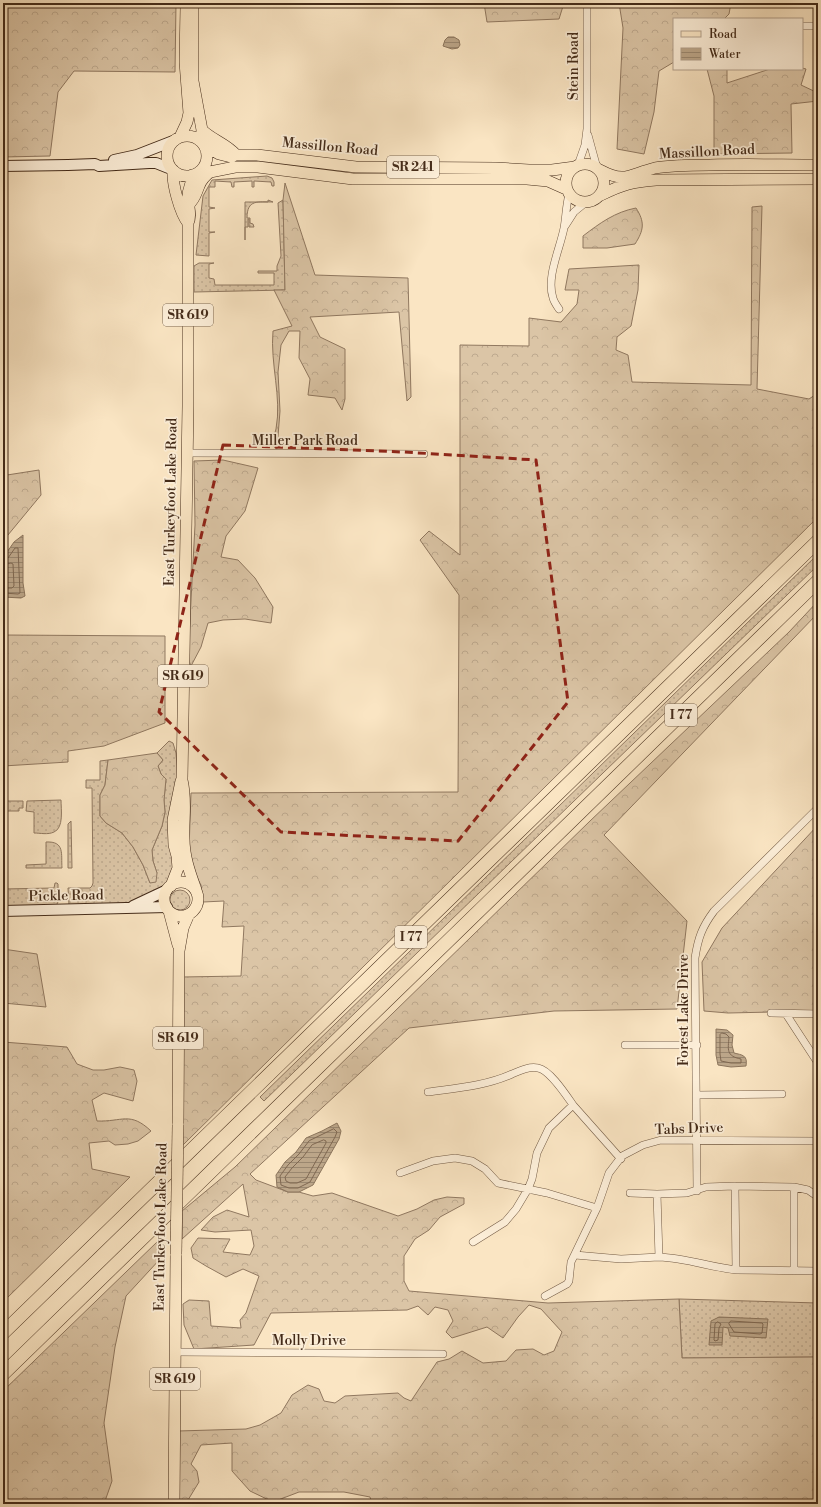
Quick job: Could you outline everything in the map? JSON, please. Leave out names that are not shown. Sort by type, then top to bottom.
[{"type":"highway","name":"I 77","points":[[3,1333],[818,541]]},
{"type":"highway","name":"I 77","points":[[3,1374],[818,581]]},
{"type":"main road","points":[[172,169],[167,157],[170,145],[177,139],[188,122],[189,113],[185,62],[186,3]]},
{"type":"main road","points":[[3,166],[68,166],[95,164],[99,166],[156,163],[172,169],[180,175],[195,174],[203,169],[207,158],[202,139],[193,81],[193,3]]},
{"type":"main road","points":[[95,164],[99,161],[121,159],[137,155],[177,139],[190,136],[222,145],[232,150],[236,155]]},
{"type":"main road","name":"Massillon Road","points":[[202,139],[220,154],[231,156],[257,155],[356,167],[552,170],[576,166]]},
{"type":"main road","name":"SR 241","points":[[576,166],[588,164],[598,169]]},
{"type":"main road","name":"Massillon Road","points":[[598,169],[616,178],[627,177],[655,168],[681,165],[818,165]]},
{"type":"main road","points":[[568,192],[567,176],[570,170],[576,166]]},
{"type":"main road","name":"Massillon Road","points":[[195,174],[235,167],[258,167],[353,179],[527,179],[548,181],[568,192]]},
{"type":"main road","name":"East Turkeyfoot Lake Road","points":[[172,169],[173,179],[184,218],[188,224]]},
{"type":"main road","points":[[585,203],[597,199],[604,189],[605,182],[598,169]]},
{"type":"main road","points":[[189,204],[194,200],[199,185],[210,172]]},
{"type":"main road","name":"East Turkeyfoot Lake Road","points":[[169,888],[178,868],[174,845],[173,820],[182,780],[187,453],[188,224],[190,219],[188,198],[189,188],[195,174]]},
{"type":"main road","name":"Massillon Road","points":[[601,195],[620,186],[634,182],[656,180],[818,179]]},
{"type":"main road","name":"SR 241","points":[[568,192],[573,199],[585,203]]},
{"type":"main road","name":"East Turkeyfoot Lake Road","points":[[182,780],[185,794],[184,839],[186,861],[196,890]]},
{"type":"main road","points":[[176,883],[187,883],[196,890],[198,895],[197,906],[189,914],[178,916],[168,909],[164,900],[169,888],[176,883]]},
{"type":"main road","name":"Pickle Road","points":[[130,908],[169,888]]},
{"type":"main road","name":"Pickle Road","points":[[3,911],[130,908],[168,909]]},
{"type":"main road","name":"East Turkeyfoot Lake Road","points":[[168,909],[179,951]]},
{"type":"main road","name":"East Turkeyfoot Lake Road","points":[[174,1504],[179,951],[183,928],[189,914]]},
{"type":"street","name":"Stein Road","points":[[576,166],[586,137],[587,129],[587,3]]},
{"type":"street","points":[[803,26],[818,26]]},
{"type":"street","name":"Stein Road","points":[[587,129],[591,149],[598,169]]},
{"type":"street","points":[[559,309],[552,298],[552,278],[555,258],[564,228],[568,192]]},
{"type":"street","points":[[564,228],[574,212],[585,203]]},
{"type":"street","name":"Miller Park Road","points":[[187,453],[424,454]]},
{"type":"street","name":"Forest Lake Drive","points":[[697,1191],[697,1045],[695,958],[697,941],[704,924],[714,911],[818,808]]},
{"type":"street","points":[[771,1013],[818,1014]]},
{"type":"street","points":[[786,1014],[818,1063]]},
{"type":"street","points":[[625,1046],[697,1045]]},
{"type":"street","points":[[428,1092],[476,1086],[524,1070],[538,1068],[546,1072],[621,1159]]},
{"type":"street","points":[[697,1095],[782,1094]]},
{"type":"street","points":[[472,1242],[505,1222],[516,1209],[532,1179],[537,1153],[542,1140],[549,1128],[573,1105]]},
{"type":"street","name":"Tabs Drive","points":[[545,1296],[567,1284],[569,1280],[571,1262],[597,1208],[609,1173],[621,1159],[643,1145],[661,1140],[818,1141]]},
{"type":"street","points":[[400,1173],[433,1161],[455,1158],[472,1161],[485,1170],[498,1183],[547,1193],[597,1208]]},
{"type":"street","points":[[735,1186],[736,1270]]},
{"type":"street","points":[[630,1193],[657,1194],[697,1191],[706,1187],[794,1187],[808,1190],[818,1197]]},
{"type":"street","points":[[794,1187],[794,1271]]},
{"type":"street","points":[[657,1194],[659,1257]]},
{"type":"street","points":[[574,1255],[621,1259],[677,1257],[717,1268],[736,1270],[818,1271]]},
{"type":"street","name":"Molly Drive","points":[[175,1352],[443,1354]]},
{"type":"highlighted area","points":[[223,445],[403,452],[536,460],[568,702],[458,841],[281,832],[159,712]]},
{"type":"green space","points":[[3,3],[176,3],[175,72],[74,71],[58,92],[50,156],[3,157]]},
{"type":"green space","points":[[484,3],[564,3],[559,19],[487,22]]},
{"type":"green space","points":[[619,3],[731,3],[729,14],[725,18],[673,18],[673,63],[659,71],[654,112],[644,154],[617,149],[623,28]]},
{"type":"green space","points":[[806,69],[801,85],[818,93],[818,101],[791,104],[792,153],[714,154],[714,96],[707,70],[727,70],[727,83],[767,70]]},
{"type":"green space","points":[[267,176],[272,178],[274,186],[272,186],[271,182],[254,181],[254,187],[252,187],[252,181],[234,182],[234,187],[232,187],[231,182],[215,181],[215,187],[209,187],[209,207],[215,208],[209,209],[209,232],[215,232],[209,233],[209,256],[196,255],[203,196],[212,180]]},
{"type":"green space","points":[[285,183],[315,275],[408,278],[411,397],[407,401],[399,312],[310,317],[320,337],[345,349],[345,399],[342,410],[335,398],[308,395],[310,379],[299,358],[300,331],[289,331],[281,345],[278,372],[280,411],[277,449],[270,444],[276,431],[278,405],[273,356],[273,331],[292,326],[274,290],[285,290],[283,200]]},
{"type":"green space","points":[[283,200],[285,290],[194,292],[194,266],[199,263],[214,263],[209,264],[209,278],[214,279],[215,285],[274,285],[274,273],[258,273],[258,271],[277,271],[277,266],[281,256],[278,203]]},
{"type":"green space","points":[[245,202],[259,202],[251,205],[248,212],[247,218],[250,218],[250,223],[253,224],[254,227],[249,227],[248,219],[248,227],[245,227]]},
{"type":"green space","points":[[762,206],[757,389],[809,399],[818,393],[818,517],[182,1146],[182,977],[241,976],[244,926],[222,927],[224,901],[203,902],[201,885],[194,872],[189,850],[191,793],[458,792],[459,595],[420,540],[429,531],[460,555],[460,345],[529,346],[529,318],[561,322],[577,304],[579,290],[565,290],[569,269],[639,265],[638,290],[631,326],[617,337],[616,350],[628,355],[632,382],[751,385],[752,207]]},
{"type":"green space","points":[[636,208],[641,218],[642,230],[635,244],[607,248],[583,248],[583,236],[589,231],[614,215]]},
{"type":"green space","points":[[3,455],[7,475],[39,470],[41,495],[3,541]]},
{"type":"green space","points":[[223,460],[258,468],[245,511],[226,536],[221,557],[238,560],[255,578],[273,607],[271,623],[245,619],[223,620],[208,623],[201,647],[191,666],[188,658],[195,525],[194,461]]},
{"type":"green space","points":[[818,554],[818,565],[264,1101],[260,1097]]},
{"type":"green space","points":[[818,601],[818,613],[604,835],[687,921],[677,1009],[554,1011],[409,1028],[250,1174],[256,1180],[288,1192],[299,1192],[313,1196],[332,1193],[398,1216],[417,1209],[434,1200],[447,1197],[464,1198],[464,1204],[440,1217],[429,1230],[415,1239],[404,1256],[404,1281],[409,1291],[548,1303],[679,1299],[682,1358],[818,1357],[818,1504],[372,1504],[370,1497],[344,1492],[299,1492],[273,1502],[250,1491],[232,1471],[232,1443],[201,1445],[191,1464],[197,1471],[199,1482],[188,1500],[178,1501],[178,1431],[246,1429],[260,1425],[281,1413],[292,1395],[308,1385],[319,1389],[324,1401],[335,1403],[345,1396],[398,1393],[411,1401],[437,1362],[449,1359],[462,1351],[483,1363],[506,1361],[516,1350],[533,1349],[544,1355],[554,1351],[562,1332],[541,1309],[529,1305],[518,1317],[503,1338],[487,1327],[452,1338],[446,1332],[453,1321],[448,1310],[435,1307],[428,1315],[418,1306],[407,1310],[271,1313],[254,1345],[194,1349],[184,1325],[183,1304],[189,1300],[209,1301],[211,1326],[241,1328],[240,1320],[246,1313],[259,1276],[243,1269],[226,1277],[193,1258],[191,1248],[198,1238],[230,1239],[223,1252],[250,1255],[254,1246],[251,1230],[215,1232],[201,1230],[213,1217],[227,1210],[249,1217],[243,1184],[182,1239],[182,1211],[235,1167],[590,821],[789,632]]},
{"type":"green space","points":[[3,635],[165,636],[165,723],[104,746],[68,751],[68,762],[3,766]]},
{"type":"green space","points":[[169,741],[173,743],[176,753],[177,766],[174,866],[168,883],[158,892],[130,903],[69,905],[68,888],[90,888],[93,883],[92,788],[86,788],[86,780],[100,780],[100,761],[108,760],[105,785],[100,795],[100,816],[106,823],[122,833],[133,847],[143,865],[150,883],[157,873],[153,861],[152,850],[162,826],[165,812],[164,800],[166,779],[161,774],[158,766],[163,760],[157,753]]},
{"type":"green space","points":[[157,753],[163,760],[158,766],[161,774],[166,779],[164,800],[165,812],[162,826],[152,850],[153,861],[157,873],[156,882],[150,883],[143,865],[133,847],[122,833],[106,823],[100,816],[100,795],[105,785],[108,760]]},
{"type":"green space","points":[[6,794],[6,801],[23,801],[23,808],[19,808],[19,811],[3,811],[3,795]]},
{"type":"green space","points":[[61,800],[61,822],[57,830],[44,834],[34,833],[34,812],[26,811],[27,801]]},
{"type":"green space","points":[[71,821],[72,868],[68,868],[68,824]]},
{"type":"green space","points":[[818,825],[818,1011],[728,1013],[704,1011],[702,962],[722,928]]},
{"type":"green space","points":[[46,842],[52,842],[61,849],[62,868],[26,868],[26,865],[46,864]]},
{"type":"green space","points":[[55,883],[58,884],[58,902],[56,906],[3,908],[3,889],[54,888]]},
{"type":"green space","points":[[180,890],[187,893],[190,900],[187,907],[180,910],[173,907],[170,900],[173,893]]},
{"type":"green space","points":[[3,949],[37,954],[46,1007],[3,1003]]},
{"type":"green space","points":[[3,1042],[67,1047],[77,1064],[93,1070],[104,1070],[120,1067],[134,1070],[137,1081],[133,1101],[104,1093],[92,1100],[97,1121],[131,1119],[144,1125],[151,1131],[138,1141],[128,1144],[115,1145],[109,1141],[89,1143],[92,1169],[130,1177],[3,1302]]},
{"type":"green space","points":[[157,1242],[161,1258],[126,1296],[115,1347],[104,1423],[112,1481],[104,1504],[3,1504],[3,1391]]},
{"type":"green space","points":[[679,1299],[818,1303],[818,1357],[682,1358]]},
{"type":"water","points":[[448,37],[454,37],[459,40],[460,45],[458,48],[452,49],[443,46]]},
{"type":"water","points":[[23,535],[23,583],[25,596],[21,598],[3,597],[3,558],[14,542]]},
{"type":"water","points":[[716,1029],[727,1030],[733,1035],[732,1045],[734,1053],[744,1056],[746,1066],[731,1067],[718,1065],[716,1055]]},
{"type":"water","points":[[337,1123],[341,1131],[339,1139],[313,1185],[299,1192],[288,1192],[277,1187],[276,1175],[306,1138]]},
{"type":"water","points":[[719,1317],[768,1319],[766,1338],[730,1336],[728,1328],[723,1327],[722,1345],[709,1345],[711,1321]]}]
